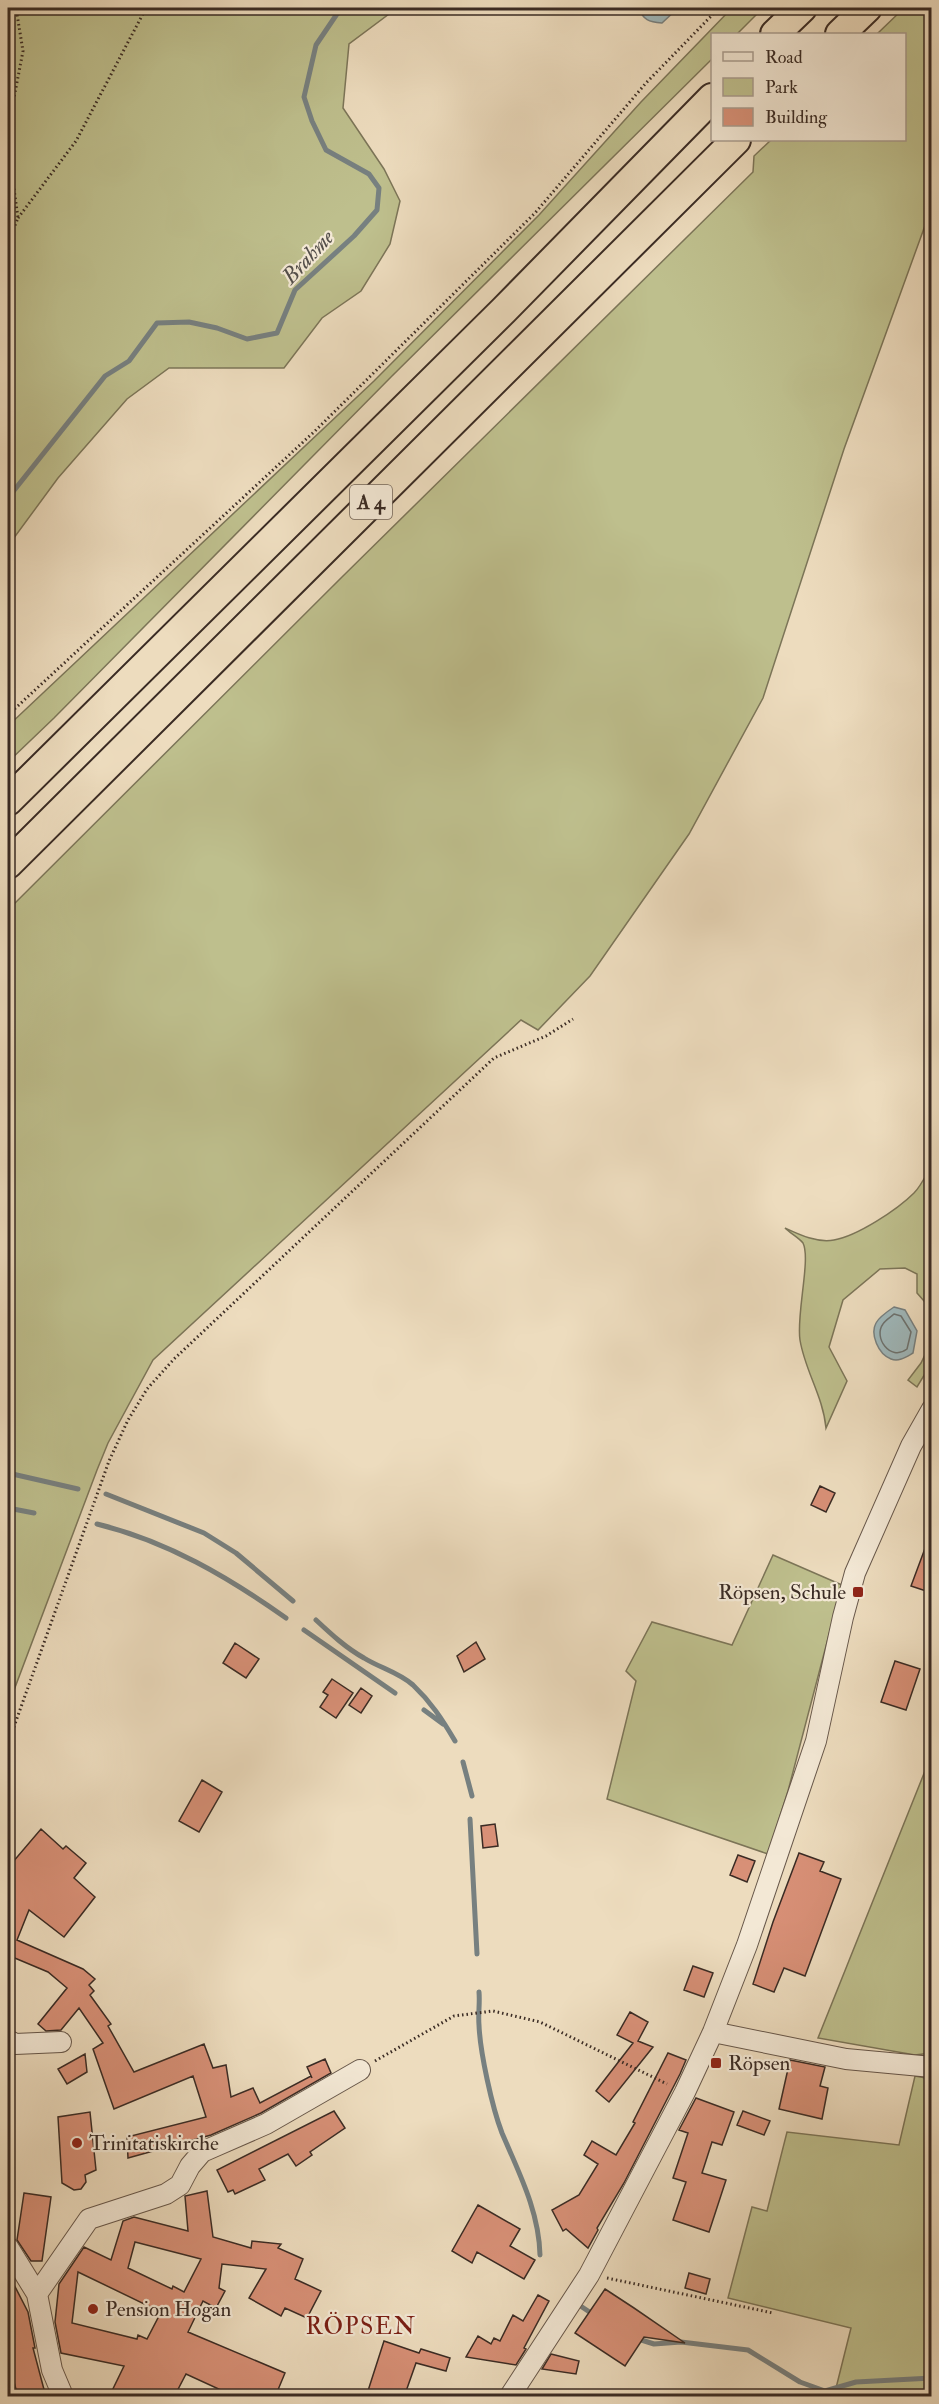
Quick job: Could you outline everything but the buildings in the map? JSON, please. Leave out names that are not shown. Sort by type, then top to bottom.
[{"type":"highway","points":[[776,33],[802,8]]},
{"type":"highway","points":[[841,33],[867,8]]},
{"type":"highway","name":"A 4","points":[[8,801],[504,310],[711,99]]},
{"type":"highway","name":"A 4","points":[[8,864],[735,141]]},
{"type":"street","points":[[510,2397],[589,2275],[685,2092],[713,2032],[747,1945],[816,1741],[855,1573],[911,1446],[932,1409]]},
{"type":"street","points":[[713,2032],[846,2059],[932,2067]]},
{"type":"street","points":[[8,2040],[15,2043],[61,2042]]},
{"type":"street","points":[[37,2294],[89,2219],[166,2194],[180,2185],[190,2166],[202,2152],[266,2124],[360,2070]]},
{"type":"street","points":[[8,2247],[37,2294],[52,2370],[63,2397]]},
{"type":"path","points":[[16,8],[23,51],[13,103],[10,160],[18,218]]},
{"type":"path","points":[[8,242],[18,218],[76,141],[146,8]]},
{"type":"path","points":[[8,715],[315,430],[526,222],[646,83],[719,8]]},
{"type":"path","points":[[8,1758],[10,1735],[99,1484],[128,1420],[147,1389],[174,1359],[494,1058],[546,1036],[573,1019]]},
{"type":"path","points":[[360,2070],[454,2016],[493,2011],[540,2022],[685,2092]]},
{"type":"path","points":[[589,2275],[773,2313]]},
{"type":"green space","points":[[8,8],[397,8],[349,44],[343,108],[384,169],[400,201],[390,244],[361,291],[322,318],[284,368],[169,368],[127,399],[58,478],[8,546]]},
{"type":"green space","points":[[732,8],[763,8],[738,33],[711,33],[711,60],[8,762],[8,726],[374,381],[539,215],[641,102]]},
{"type":"green space","points":[[904,8],[931,8],[931,209],[844,449],[763,698],[689,834],[590,976],[538,1030],[521,1020],[153,1360],[108,1443],[11,1698],[8,1696],[8,910],[753,172],[754,156],[770,141],[906,141],[906,33],[878,33]]},
{"type":"green space","points":[[931,1166],[931,1309],[917,1293],[917,1274],[905,1268],[880,1269],[843,1300],[829,1347],[847,1381],[826,1428],[800,1340],[805,1251],[803,1243],[785,1228],[815,1239],[843,1238],[876,1221],[907,1200],[919,1187]]},
{"type":"green space","points":[[931,1342],[931,1364],[917,1387],[908,1380],[921,1363]]},
{"type":"green space","points":[[773,1555],[842,1585],[788,1791],[768,1854],[607,1799],[636,1681],[626,1671],[652,1622],[732,1645]]},
{"type":"green space","points":[[931,1756],[931,2053],[915,2055],[818,2038]]},
{"type":"green space","points":[[915,2076],[931,2079],[931,2396],[834,2396],[851,2328],[728,2298],[752,2207],[767,2211],[787,2132],[899,2145]]},
{"type":"water","points":[[639,8],[678,8],[662,23],[647,20]]},
{"type":"water","points":[[894,1307],[905,1310],[917,1331],[913,1353],[897,1360],[882,1353],[876,1343],[874,1333],[877,1321]]},
{"type":"waterway","name":"Brahme","points":[[8,498],[105,376],[129,361],[157,323],[189,322],[217,328],[247,339],[277,333],[295,290],[354,236],[377,210],[379,188],[369,174],[326,150],[312,121],[304,97],[316,45],[341,8]]},
{"type":"waterway","points":[[8,1473],[78,1489]]},
{"type":"waterway","points":[[106,1494],[204,1533],[236,1553],[293,1601]]},
{"type":"waterway","points":[[8,1508],[34,1513]]},
{"type":"waterway","points":[[97,1524],[123,1531],[172,1550],[242,1588],[286,1618]]},
{"type":"waterway","points":[[316,1620],[351,1650],[413,1685],[436,1711],[455,1741]]},
{"type":"waterway","points":[[304,1630],[395,1693]]},
{"type":"waterway","points":[[424,1710],[443,1724]]},
{"type":"waterway","points":[[463,1762],[472,1796]]},
{"type":"waterway","points":[[470,1819],[477,1954]]},
{"type":"waterway","points":[[479,1992],[480,2036],[491,2095],[498,2122],[532,2208],[540,2255]]},
{"type":"waterway","points":[[576,2303],[594,2315]]},
{"type":"waterway","points":[[635,2338],[654,2344],[681,2342],[748,2350],[800,2382],[825,2391],[856,2382],[932,2378]]},
{"type":"place","name":"Röpsen, Schule","points":[[858,1592]]},
{"type":"place","name":"Röpsen","points":[[716,2063]]},
{"type":"place","name":"Trinitatiskirche","points":[[77,2143]]},
{"type":"place","name":"Pension Hogan","points":[[93,2309]]},
{"type":"district","name":"RÖPSEN","points":[[361,2326]]}]
